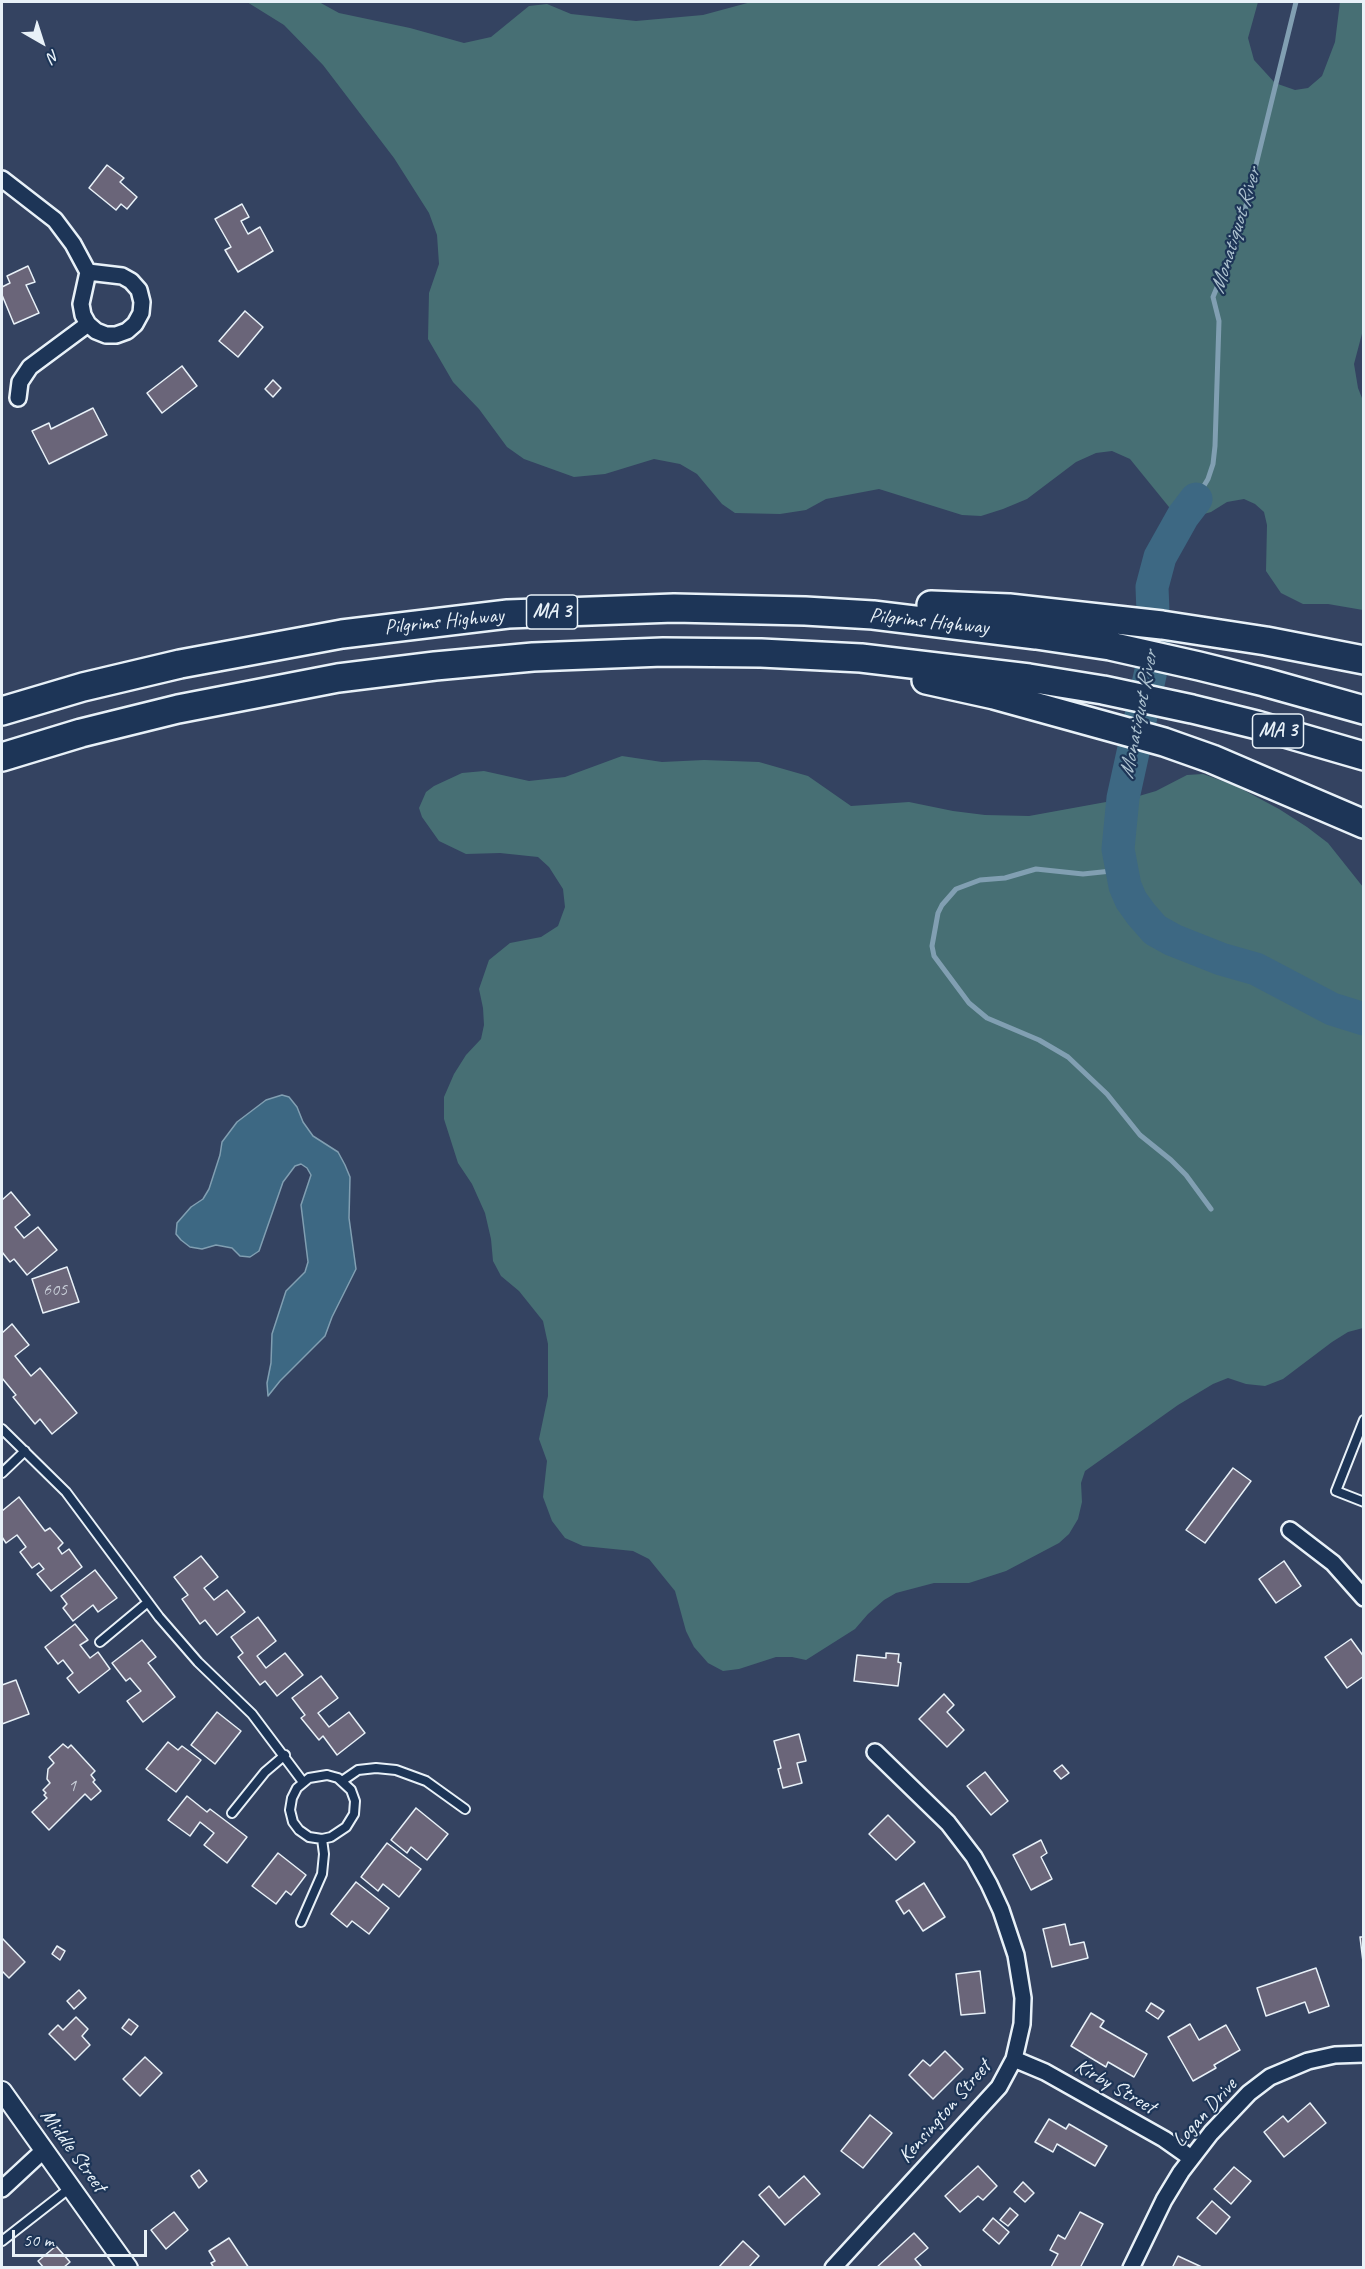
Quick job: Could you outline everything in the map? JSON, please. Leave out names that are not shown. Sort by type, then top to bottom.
[{"type":"highway","points":[[706,609],[863,604],[1009,608],[1205,631],[1299,646],[1364,660]]},
{"type":"highway","name":"Pilgrims Highway","points":[[2,711],[83,687],[278,644],[353,632],[508,614],[639,609],[816,612],[893,617],[1025,633],[1110,646],[1199,666],[1264,681],[1364,710]]},
{"type":"highway","name":"Pilgrims Highway","points":[[2,757],[81,733],[178,709],[338,678],[533,657],[682,652],[815,655],[974,670],[1103,690],[1192,709],[1364,756]]},
{"type":"highway","points":[[729,652],[828,663],[916,678],[994,695],[1098,723],[1185,750],[1233,768],[1364,824]]},
{"type":"street","points":[[2,179],[62,228],[88,272],[81,304],[88,324],[96,331],[106,335],[116,335],[127,331],[139,319],[142,302],[139,290],[127,278],[117,274],[88,272]]},
{"type":"street","points":[[18,398],[20,382],[30,367],[88,324]]},
{"type":"street","points":[[1290,1530],[1333,1563],[1364,1598]]},
{"type":"street","name":"Kensington Street","points":[[833,2268],[1005,2078],[1014,2059],[1022,2024],[1022,1984],[1016,1955],[998,1904],[974,1857],[956,1833],[927,1802],[875,1752]]},
{"type":"street","name":"Logan Drive","points":[[1131,2268],[1164,2200],[1191,2158],[1238,2104],[1270,2078],[1294,2066],[1322,2057],[1364,2054]]},
{"type":"street","name":"Kirby Street","points":[[1014,2059],[1045,2072],[1164,2139],[1191,2158]]},
{"type":"street","name":"Middle Street","points":[[2,2091],[128,2268]]},
{"type":"street","points":[[2,2189],[44,2150]]},
{"type":"lane","points":[[1364,1420],[1336,1491],[1364,1502]]},
{"type":"lane","points":[[2,1429],[48,1472],[76,1504],[148,1602],[198,1662],[252,1714],[303,1782]]},
{"type":"lane","points":[[2,1473],[25,1451]]},
{"type":"lane","points":[[100,1642],[148,1602]]},
{"type":"lane","points":[[232,1813],[264,1772],[285,1755]]},
{"type":"lane","points":[[342,1781],[358,1770],[376,1768],[396,1770],[426,1781],[465,1809]]},
{"type":"lane","points":[[321,1775],[333,1776],[342,1781],[354,1795],[356,1807],[346,1827],[322,1839],[304,1835],[296,1827],[291,1816],[292,1798],[297,1788],[303,1782],[321,1775]]},
{"type":"lane","points":[[301,1922],[322,1874],[324,1854],[322,1839]]},
{"type":"lane","points":[[2,2241],[72,2187]]},
{"type":"green space","points":[[247,2],[319,2],[339,13],[410,28],[464,43],[491,37],[529,6],[547,4],[571,14],[636,21],[703,15],[751,2],[1258,2],[1248,38],[1254,60],[1275,83],[1295,90],[1308,88],[1322,76],[1335,42],[1340,2],[1363,2],[1364,326],[1354,364],[1358,388],[1364,403],[1363,610],[1328,604],[1303,604],[1281,593],[1266,571],[1267,525],[1264,512],[1255,504],[1244,499],[1227,502],[1211,512],[1194,517],[1177,514],[1130,459],[1112,451],[1096,453],[1076,462],[1027,499],[981,516],[962,515],[879,489],[826,499],[806,510],[780,514],[735,513],[722,504],[697,474],[680,464],[654,459],[605,474],[574,477],[524,459],[507,447],[479,409],[453,382],[428,339],[429,293],[439,264],[437,235],[429,213],[394,158],[323,65],[284,25]]},
{"type":"green space","points":[[622,756],[662,762],[704,760],[759,762],[808,776],[851,806],[909,802],[985,815],[1029,816],[1139,796],[1156,791],[1187,775],[1203,774],[1236,786],[1279,809],[1328,843],[1363,887],[1363,1328],[1348,1332],[1332,1342],[1283,1379],[1265,1386],[1246,1384],[1228,1378],[1213,1384],[1178,1405],[1085,1471],[1081,1483],[1082,1502],[1078,1519],[1069,1534],[1059,1543],[1006,1571],[969,1583],[934,1583],[896,1593],[868,1614],[855,1629],[806,1660],[776,1657],[739,1669],[723,1671],[708,1663],[694,1647],[686,1631],[675,1591],[649,1559],[633,1551],[583,1546],[565,1538],[552,1521],[543,1497],[547,1461],[539,1439],[548,1396],[548,1344],[543,1321],[519,1291],[501,1276],[493,1261],[485,1213],[472,1184],[458,1163],[444,1119],[444,1097],[454,1074],[466,1055],[481,1039],[484,1025],[479,989],[489,960],[510,943],[541,937],[558,926],[565,907],[563,889],[549,867],[538,857],[500,853],[466,854],[439,841],[422,817],[419,808],[426,792],[462,773],[484,771],[529,781],[565,777]]},
{"type":"water","points":[[282,1095],[289,1097],[297,1107],[303,1122],[313,1136],[338,1152],[345,1165],[350,1177],[349,1218],[356,1269],[325,1336],[268,1396],[267,1383],[271,1363],[272,1334],[286,1291],[305,1272],[308,1262],[301,1205],[311,1175],[301,1164],[295,1166],[283,1182],[259,1251],[250,1257],[240,1256],[232,1248],[216,1245],[202,1249],[190,1247],[176,1234],[177,1223],[191,1207],[203,1199],[209,1189],[222,1142],[237,1122],[266,1100]]},
{"type":"building","points":[[107,165],[124,178],[120,182],[137,197],[127,209],[121,204],[116,210],[89,188]]},
{"type":"building","points":[[242,204],[249,217],[241,221],[248,234],[260,227],[273,251],[238,272],[225,250],[231,247],[215,219]]},
{"type":"building","points":[[28,266],[35,282],[26,285],[39,313],[14,324],[2,295],[2,287],[10,283],[7,276]]},
{"type":"building","points":[[245,311],[263,327],[238,357],[219,341]]},
{"type":"building","points":[[182,366],[197,386],[162,413],[147,393]]},
{"type":"building","points":[[273,380],[281,388],[273,397],[265,389]]},
{"type":"building","points":[[93,408],[107,435],[49,464],[32,431],[49,423],[51,429]]},
{"type":"building","points":[[11,1192],[30,1215],[15,1227],[24,1238],[38,1227],[57,1250],[27,1275],[14,1259],[10,1262],[2,1252],[2,1200]]},
{"type":"building","points":[[67,1267],[79,1302],[43,1313],[32,1279]]},
{"type":"building","points":[[12,1324],[29,1345],[15,1356],[31,1376],[40,1368],[77,1413],[52,1434],[40,1419],[35,1424],[13,1397],[16,1395],[2,1378],[2,1333]]},
{"type":"building","points":[[1233,1468],[1251,1481],[1205,1543],[1186,1530]]},
{"type":"building","points":[[19,1497],[45,1531],[50,1528],[63,1543],[58,1548],[62,1554],[69,1549],[82,1567],[51,1591],[37,1574],[44,1569],[39,1563],[32,1568],[20,1552],[26,1547],[17,1535],[6,1543],[2,1537],[2,1511]]},
{"type":"building","points":[[201,1556],[218,1577],[204,1588],[214,1600],[227,1590],[245,1612],[217,1635],[205,1620],[200,1624],[182,1599],[188,1595],[174,1577]]},
{"type":"building","points":[[1284,1561],[1301,1586],[1276,1603],[1259,1579]]},
{"type":"building","points":[[95,1570],[117,1598],[98,1612],[93,1605],[73,1621],[63,1608],[67,1604],[61,1596]]},
{"type":"building","points":[[258,1617],[276,1641],[257,1656],[266,1668],[285,1653],[303,1675],[277,1696],[265,1681],[260,1685],[238,1657],[243,1653],[231,1637]]},
{"type":"building","points":[[75,1624],[88,1640],[80,1645],[90,1658],[98,1652],[110,1669],[79,1693],[67,1678],[73,1673],[63,1660],[58,1664],[45,1647]]},
{"type":"building","points":[[1351,1639],[1364,1657],[1364,1676],[1347,1688],[1325,1657]]},
{"type":"building","points":[[142,1640],[156,1657],[148,1663],[175,1697],[143,1722],[127,1701],[141,1691],[130,1678],[126,1681],[112,1663]]},
{"type":"building","points":[[886,1653],[899,1654],[898,1662],[901,1663],[898,1686],[854,1681],[857,1655],[886,1658]]},
{"type":"building","points":[[321,1676],[338,1698],[318,1713],[329,1727],[349,1712],[365,1733],[337,1755],[323,1736],[319,1740],[301,1718],[305,1715],[292,1698]]},
{"type":"building","points":[[16,1680],[29,1714],[2,1724],[2,1685]]},
{"type":"building","points":[[944,1694],[954,1705],[947,1712],[964,1730],[947,1747],[919,1719]]},
{"type":"building","points":[[217,1712],[241,1731],[215,1764],[191,1745]]},
{"type":"building","points":[[799,1734],[806,1761],[797,1763],[802,1783],[783,1788],[774,1741]]},
{"type":"building","points":[[168,1742],[178,1750],[182,1746],[201,1760],[176,1792],[146,1769]]},
{"type":"building","points":[[63,1744],[68,1748],[71,1745],[95,1771],[91,1775],[95,1780],[93,1782],[101,1791],[91,1800],[85,1794],[49,1830],[32,1812],[47,1798],[43,1790],[50,1783],[47,1779],[48,1769],[54,1763],[49,1757]]},
{"type":"building","points":[[1062,1765],[1069,1773],[1061,1779],[1054,1771]]},
{"type":"building","points":[[985,1772],[1008,1801],[991,1815],[967,1786]]},
{"type":"building","points":[[187,1796],[207,1812],[210,1809],[247,1837],[227,1863],[204,1845],[214,1833],[200,1822],[190,1836],[168,1820]]},
{"type":"building","points":[[416,1808],[448,1834],[427,1860],[411,1847],[407,1853],[391,1840]]},
{"type":"building","points":[[888,1815],[915,1842],[896,1860],[869,1834]]},
{"type":"building","points":[[1041,1840],[1047,1853],[1041,1857],[1052,1879],[1031,1890],[1013,1855]]},
{"type":"building","points":[[387,1843],[421,1869],[399,1897],[383,1884],[378,1891],[361,1877]]},
{"type":"building","points":[[278,1853],[306,1875],[291,1895],[286,1891],[276,1904],[252,1886]]},
{"type":"building","points":[[356,1882],[389,1908],[369,1934],[352,1921],[347,1927],[331,1914]]},
{"type":"building","points":[[924,1883],[945,1917],[923,1931],[909,1910],[904,1914],[896,1901]]},
{"type":"building","points":[[1065,1924],[1070,1945],[1084,1942],[1088,1958],[1052,1967],[1043,1929]]},
{"type":"building","points":[[1360,1937],[1364,1937],[1364,1962],[1363,1962]]},
{"type":"building","points":[[2,1938],[25,1962],[9,1978],[2,1971]]},
{"type":"building","points":[[57,1946],[65,1951],[60,1960],[52,1954]]},
{"type":"building","points":[[1316,1968],[1329,2006],[1309,2013],[1305,2002],[1266,2016],[1257,1988]]},
{"type":"building","points":[[980,1971],[985,2013],[961,2015],[956,1974]]},
{"type":"building","points":[[79,1990],[86,1998],[74,2009],[67,2001]]},
{"type":"building","points":[[1151,2003],[1164,2011],[1158,2019],[1146,2011]]},
{"type":"building","points":[[1091,2013],[1104,2021],[1100,2027],[1147,2054],[1134,2077],[1108,2062],[1106,2067],[1071,2046]]},
{"type":"building","points":[[76,2017],[88,2029],[82,2036],[90,2045],[75,2060],[49,2034],[58,2025],[63,2030]]},
{"type":"building","points":[[129,2019],[138,2026],[131,2035],[122,2028]]},
{"type":"building","points":[[1190,2024],[1199,2040],[1226,2025],[1240,2050],[1214,2065],[1216,2068],[1193,2081],[1168,2037]]},
{"type":"building","points":[[945,2051],[963,2069],[933,2099],[909,2075],[923,2060],[930,2066]]},
{"type":"building","points":[[145,2057],[162,2073],[140,2096],[123,2079]]},
{"type":"building","points":[[1310,2103],[1326,2123],[1284,2157],[1264,2132],[1283,2116],[1288,2122]]},
{"type":"building","points":[[870,2115],[892,2133],[863,2168],[841,2151]]},
{"type":"building","points":[[1049,2119],[1066,2129],[1069,2124],[1107,2146],[1095,2166],[1057,2144],[1053,2152],[1035,2142]]},
{"type":"building","points":[[978,2166],[997,2186],[983,2200],[978,2196],[960,2212],[945,2196]]},
{"type":"building","points":[[1234,2167],[1251,2181],[1231,2204],[1214,2189]]},
{"type":"building","points":[[199,2170],[207,2181],[199,2188],[191,2176]]},
{"type":"building","points":[[804,2176],[820,2194],[785,2225],[759,2195],[769,2186],[779,2198]]},
{"type":"building","points":[[1023,2182],[1034,2193],[1025,2202],[1014,2192]]},
{"type":"building","points":[[1212,2201],[1230,2217],[1216,2234],[1197,2218]]},
{"type":"building","points":[[1010,2208],[1018,2215],[1008,2226],[1000,2220]]},
{"type":"building","points":[[174,2212],[188,2230],[166,2249],[151,2230]]},
{"type":"building","points":[[1080,2212],[1103,2224],[1080,2268],[1051,2267],[1058,2254],[1050,2250],[1058,2235],[1065,2239]]},
{"type":"building","points":[[993,2218],[1009,2232],[999,2244],[983,2230]]},
{"type":"building","points":[[914,2233],[928,2248],[915,2259],[921,2266],[919,2268],[876,2268]]},
{"type":"building","points":[[229,2238],[249,2268],[214,2268],[211,2263],[215,2261],[209,2251]]},
{"type":"building","points":[[743,2241],[759,2256],[748,2268],[718,2268]]},
{"type":"building","points":[[56,2246],[70,2262],[63,2268],[44,2268],[38,2261]]},
{"type":"building","points":[[1178,2256],[1204,2268],[1172,2268]]},
{"type":"waterway","name":"Monatiquot River","points":[[1196,499],[1208,479],[1215,446],[1219,321],[1213,297],[1239,234],[1296,2]]},
{"type":"waterway","name":"Monatiquot River","points":[[1196,499],[1183,516],[1160,557],[1152,587],[1154,638],[1152,666],[1123,798],[1118,849],[1125,886],[1131,900],[1155,930],[1173,940],[1221,959],[1256,969],[1332,1009],[1364,1019]]},
{"type":"waterway","points":[[1121,870],[1083,874],[1036,869],[1005,878],[980,880],[956,889],[938,913],[932,946],[934,956],[969,1003],[987,1018],[1039,1040],[1068,1057],[1107,1094],[1140,1135],[1186,1175],[1211,1209]]}]
